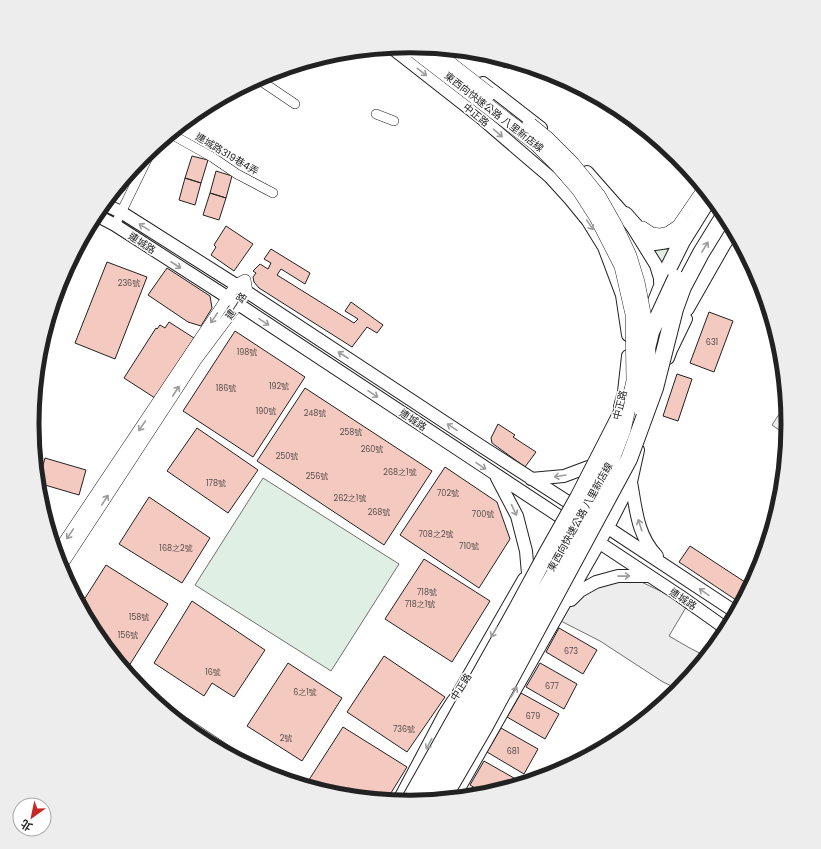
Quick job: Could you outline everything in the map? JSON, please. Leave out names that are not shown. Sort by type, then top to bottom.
[{"type":"highway","name":"東西向快速公路 八里新店線","points":[[422,796],[609,467],[624,430],[634,381],[633,314],[622,266],[597,217],[579,189],[537,144],[427,54]]},
{"type":"highway","name":"東西向快速公路 八里新店線","points":[[428,54],[547,139],[572,164],[598,196],[615,226],[629,256],[637,282],[646,329],[649,366],[645,397],[633,432],[620,465],[598,511],[436,795]]},
{"type":"highway","points":[[662,281],[682,241],[707,201]]},
{"type":"highway","points":[[427,795],[598,497],[622,447],[630,425],[651,332],[689,251],[713,210]]},
{"type":"highway","points":[[628,221],[650,240],[656,242],[665,241],[681,233],[698,216]]},
{"type":"highway","points":[[445,794],[485,726],[629,459],[655,388],[672,321],[683,287],[701,253],[721,221]]},
{"type":"highway","points":[[667,317],[679,314],[686,308],[729,234]]},
{"type":"highway","points":[[686,319],[700,284]]},
{"type":"highway","points":[[412,796],[578,498],[640,377]]},
{"type":"highway","points":[[598,497],[606,486],[633,427],[655,388]]},
{"type":"main road","name":"中正路","points":[[399,53],[480,117],[550,177],[588,221],[604,247],[622,295],[628,337],[624,392],[618,418],[611,432],[588,467],[574,505],[565,521],[528,574],[457,696],[444,715],[401,796]]},
{"type":"main road","name":"中正路","points":[[427,54],[457,80],[532,136],[565,166],[597,206],[612,232],[630,283],[636,306],[645,314],[649,315]]},
{"type":"main road","points":[[447,55],[555,139],[588,172],[628,221],[656,265],[662,281],[671,350]]},
{"type":"main road","points":[[597,206],[628,221]]},
{"type":"main road","name":"連城路","points":[[110,207],[121,212],[247,292],[732,610]]},
{"type":"main road","name":"連城路","points":[[102,218],[238,304],[722,626]]},
{"type":"main road","points":[[604,247],[630,283]]},
{"type":"main road","points":[[627,364],[649,315],[662,281]]},
{"type":"main road","points":[[649,315],[667,317]]},
{"type":"main road","points":[[456,793],[580,577],[631,482],[641,436],[671,350],[686,319]]},
{"type":"main road","points":[[574,505],[592,482],[611,432]]},
{"type":"main road","points":[[532,478],[564,476],[588,467]]},
{"type":"main road","points":[[496,476],[517,516],[526,551],[528,574]]},
{"type":"main road","points":[[631,482],[637,517],[642,533],[650,548],[670,568]]},
{"type":"main road","points":[[580,577],[578,553],[587,536]]},
{"type":"main road","points":[[559,613],[580,590],[596,582],[618,576],[649,576]]},
{"type":"street","points":[[264,83],[295,104]]},
{"type":"street","points":[[376,114],[394,121]]},
{"type":"street","name":"連城路319巷4弄","points":[[176,137],[237,174],[273,193]]},
{"type":"street","points":[[115,225],[143,167]]},
{"type":"street","points":[[628,221],[652,232],[660,233],[668,231],[677,225],[700,192]]},
{"type":"street","points":[[686,319],[733,240]]},
{"type":"street","name":"建一路","points":[[60,548],[236,285]]},
{"type":"street","name":"建一路","points":[[65,561],[196,360],[247,292]]},
{"type":"street","points":[[587,536],[596,520]]},
{"type":"green space","points":[[672,247],[662,264],[653,251],[653,248]]},
{"type":"green space","points":[[263,478],[399,564],[331,671],[195,585]]},
{"type":"shaded area","points":[[781,411],[782,432],[772,425]]},
{"type":"shaded area","points":[[635,579],[688,604],[669,636],[702,654],[673,687],[663,682],[600,641],[559,620],[565,603],[594,586]]},
{"type":"building","points":[[192,156],[208,160],[201,183],[185,178]]},
{"type":"building","points":[[216,171],[232,176],[226,198],[210,193]]},
{"type":"building","points":[[185,178],[201,183],[195,205],[179,200]]},
{"type":"building","points":[[132,179],[132,179],[124,191],[121,192]]},
{"type":"building","points":[[210,193],[226,198],[219,220],[203,215]]},
{"type":"building","points":[[226,226],[253,244],[234,271],[211,255],[216,247],[214,245]]},
{"type":"building","points":[[271,249],[310,273],[305,284],[281,269],[277,275],[354,323],[358,319],[345,311],[351,302],[383,325],[377,333],[367,327],[352,347],[259,288],[254,282],[253,277],[256,273],[253,271],[260,264],[268,269],[271,263],[264,259]]},
{"type":"building","points":[[107,262],[147,277],[115,359],[75,343]]},
{"type":"building","points":[[167,268],[210,296],[212,308],[201,326],[188,322],[148,295]]},
{"type":"building","points":[[709,312],[733,321],[714,372],[690,363]]},
{"type":"building","points":[[169,322],[194,338],[155,398],[124,378],[156,328],[157,329],[160,325],[165,328]]},
{"type":"building","points":[[235,331],[305,377],[253,457],[183,411]]},
{"type":"building","points":[[677,374],[692,379],[678,421],[663,416]]},
{"type":"building","points":[[305,388],[432,471],[384,545],[257,461]]},
{"type":"building","points":[[498,424],[515,435],[513,437],[536,452],[525,467],[492,443],[491,438]]},
{"type":"building","points":[[197,428],[258,470],[228,513],[167,471]]},
{"type":"building","points":[[45,458],[86,470],[79,495],[44,485],[42,470]]},
{"type":"building","points":[[445,467],[497,502],[510,539],[479,588],[400,535]]},
{"type":"building","points":[[149,497],[210,538],[182,583],[119,544]]},
{"type":"building","points":[[690,546],[747,583],[737,601],[679,562]]},
{"type":"building","points":[[424,559],[490,601],[452,662],[385,619]]},
{"type":"building","points":[[106,565],[168,604],[129,666],[102,631],[84,600]]},
{"type":"building","points":[[192,601],[265,650],[234,697],[212,683],[204,696],[154,663]]},
{"type":"building","points":[[559,628],[597,650],[583,674],[546,652]]},
{"type":"building","points":[[384,656],[445,697],[407,752],[347,712]]},
{"type":"building","points":[[288,663],[342,698],[302,761],[247,726]]},
{"type":"building","points":[[540,663],[577,684],[564,709],[526,687]]},
{"type":"building","points":[[521,693],[559,714],[545,739],[507,717]]},
{"type":"building","points":[[343,727],[407,767],[390,795],[338,789],[308,781]]},
{"type":"building","points":[[501,728],[538,749],[524,774],[487,752]]},
{"type":"building","points":[[484,761],[517,780],[478,790],[470,785]]}]
